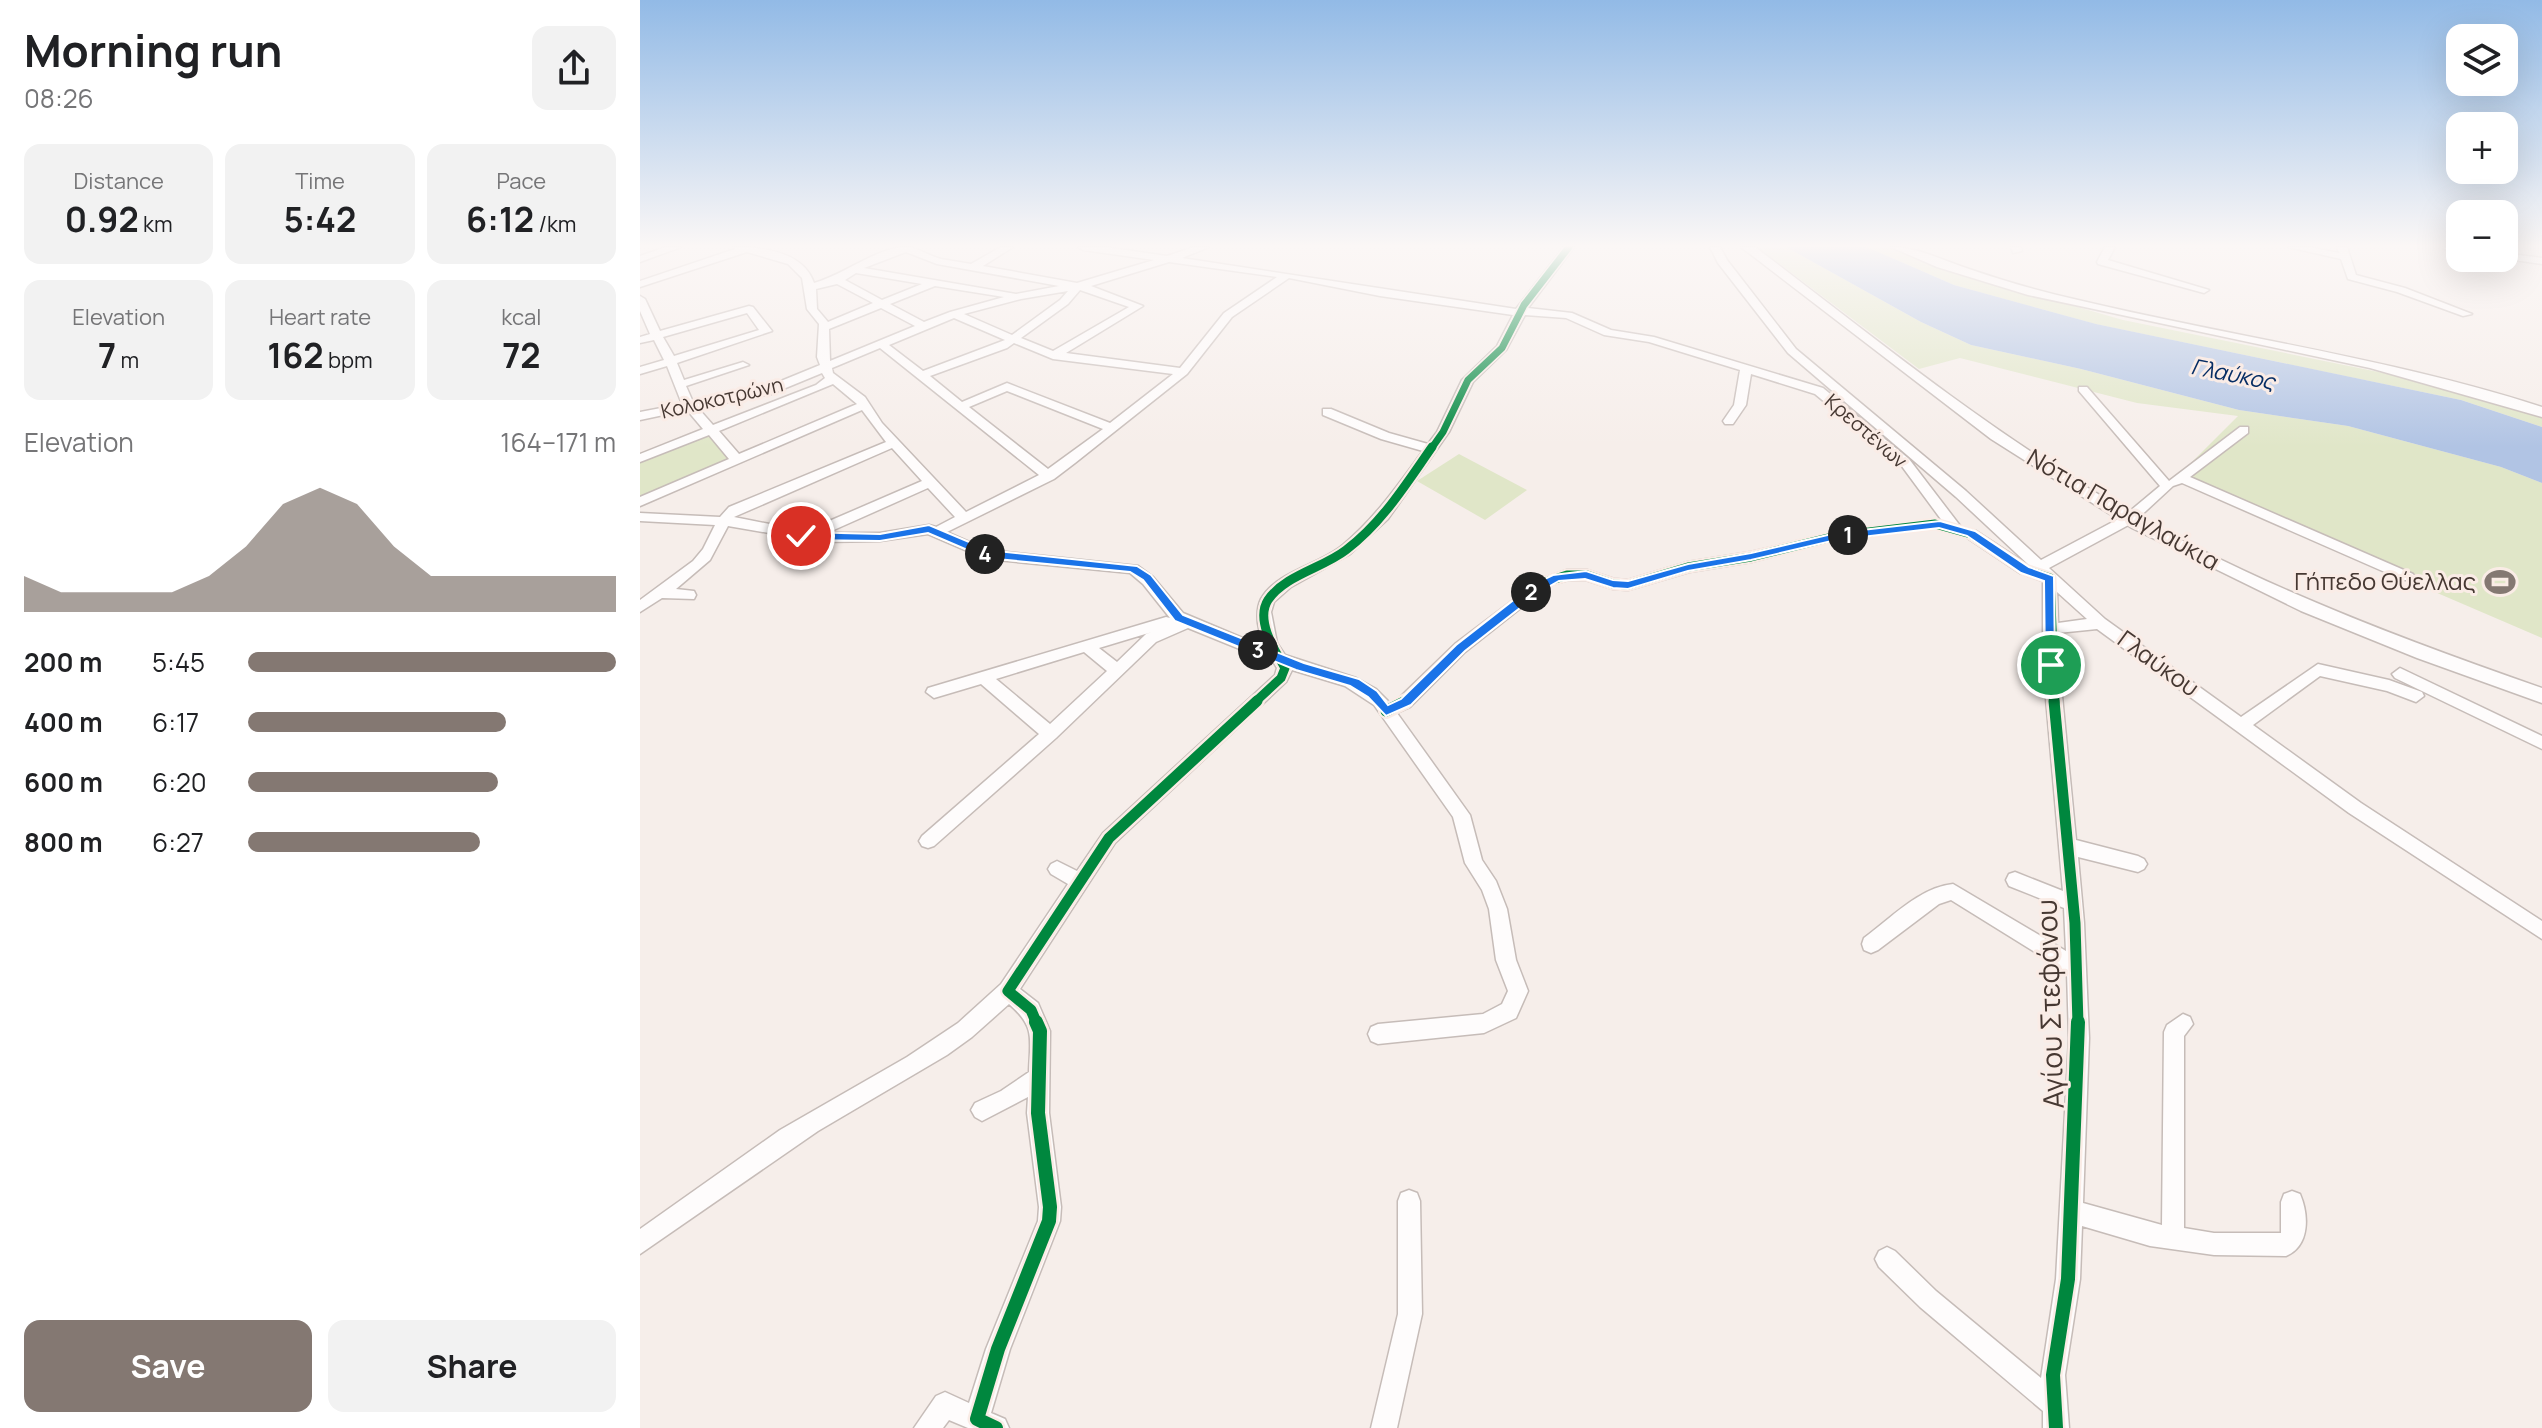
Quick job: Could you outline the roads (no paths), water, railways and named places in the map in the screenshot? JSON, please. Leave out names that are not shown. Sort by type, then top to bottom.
[{"type":"main road","name":"Νότια Παραγλαύκια","points":[[1836,314],[2011,445],[2129,519],[2303,604],[2421,653],[2542,696]]},
{"type":"main road","points":[[2116,314],[2385,367],[2542,412]]},
{"type":"street","points":[[647,314],[690,408],[737,460]]},
{"type":"street","points":[[640,340],[733,314]]},
{"type":"street","points":[[640,371],[766,331],[753,314]]},
{"type":"street","points":[[815,314],[824,327],[825,367],[864,405],[894,443],[964,518]]},
{"type":"street","points":[[824,327],[858,314]]},
{"type":"street","points":[[900,314],[924,327]]},
{"type":"street","points":[[954,314],[1011,341],[1053,356],[1183,372]]},
{"type":"street","name":"Κολοκοτρώνη","points":[[640,416],[767,391],[954,314]]},
{"type":"street","points":[[920,376],[981,356],[1011,341],[1048,314]]},
{"type":"street","points":[[1053,356],[1125,314]]},
{"type":"street","points":[[938,531],[1049,476],[1113,429],[1183,372],[1230,314]]},
{"type":"street","points":[[640,1243],[788,1137],[954,1036],[1008,991],[1078,880],[1114,832],[1278,681],[1285,668],[1270,644],[1264,614],[1268,600],[1292,580],[1340,554],[1390,507],[1446,426],[1468,380],[1502,348],[1519,314]]},
{"type":"street","name":"Κρεστένων","points":[[1563,314],[1608,333],[1650,339],[1811,387],[1832,400],[1905,462],[1955,528]]},
{"type":"street","name":"Γλαύκου","points":[[1763,314],[1792,351],[1961,494],[2100,623],[2355,808],[2542,931]]},
{"type":"street","points":[[883,345],[1049,476]]},
{"type":"street","points":[[679,385],[743,365]]},
{"type":"street","points":[[1729,421],[1740,405],[1746,368]]},
{"type":"street","points":[[640,458],[820,387],[834,378]]},
{"type":"street","points":[[962,406],[1000,387],[1007,387],[1113,429]]},
{"type":"street","points":[[2083,389],[2167,485]]},
{"type":"street","points":[[640,502],[864,405]]},
{"type":"street","points":[[1327,412],[1385,436],[1431,449]]},
{"type":"street","points":[[1386,711],[1406,702],[1460,648],[1538,587],[1557,578],[1586,575],[1613,584],[1628,585],[1688,567],[1751,557],[1836,536],[1935,524],[1975,536],[2031,573],[2045,573],[2129,519],[2164,491],[2167,485],[2181,478],[2244,430]]},
{"type":"street","points":[[640,607],[706,555],[729,513],[894,443]]},
{"type":"street","points":[[2181,478],[2408,577]]},
{"type":"street","points":[[811,537],[930,482]]},
{"type":"street","points":[[640,517],[724,521],[811,537],[880,537],[924,529],[938,531],[986,554],[1133,569],[1147,577],[1184,620],[1278,658],[1354,683],[1373,694],[1461,815],[1474,863],[1495,900],[1507,964],[1518,991],[1509,1011],[1484,1023],[1378,1034]]},
{"type":"street","name":"Αγίου Στεφάνου","points":[[2045,573],[2073,903],[2079,1071],[2068,1279],[2053,1375],[2054,1416]]},
{"type":"street","points":[[659,593],[689,595]]},
{"type":"street","points":[[934,692],[1184,620]]},
{"type":"street","points":[[928,841],[1050,734],[1153,636],[1184,620]]},
{"type":"street","points":[[2051,629],[2100,623]]},
{"type":"street","points":[[1086,646],[1117,670]]},
{"type":"street","points":[[2241,725],[2318,670],[2389,686],[2416,696]]},
{"type":"street","points":[[2400,674],[2542,743]]},
{"type":"street","points":[[984,677],[1050,734]]},
{"type":"street","points":[[2068,845],[2088,853],[2138,864]]},
{"type":"street","points":[[1057,869],[1078,880]]},
{"type":"street","points":[[2015,880],[2073,903]]},
{"type":"street","points":[[1871,944],[1932,898],[1953,892],[2077,968]]},
{"type":"street","points":[[927,1428],[945,1405],[987,1424],[998,1349],[1049,1221],[1047,1168],[1038,1113],[1041,1041],[1038,1023],[1026,1004],[1008,991]]},
{"type":"street","points":[[2169,1236],[2173,1227],[2174,1032],[2183,1024]]},
{"type":"street","points":[[982,1110],[1008,1098],[1039,1077]]},
{"type":"street","points":[[1384,1428],[1410,1314],[1409,1201]]},
{"type":"street","points":[[2071,1211],[2150,1235],[2214,1244],[2286,1245],[2294,1236],[2292,1202]]},
{"type":"street","points":[[1887,1259],[2054,1416]]},
{"type":"water","name":"Γλαύκος","points":[[1906,314],[2058,314],[2461,400],[2542,427],[2542,483],[2501,467],[2348,426],[2239,410],[2081,369],[1971,345]]},
{"type":"place","name":"Γήπεδο Θύελλας","points":[[2500,582]]}]
